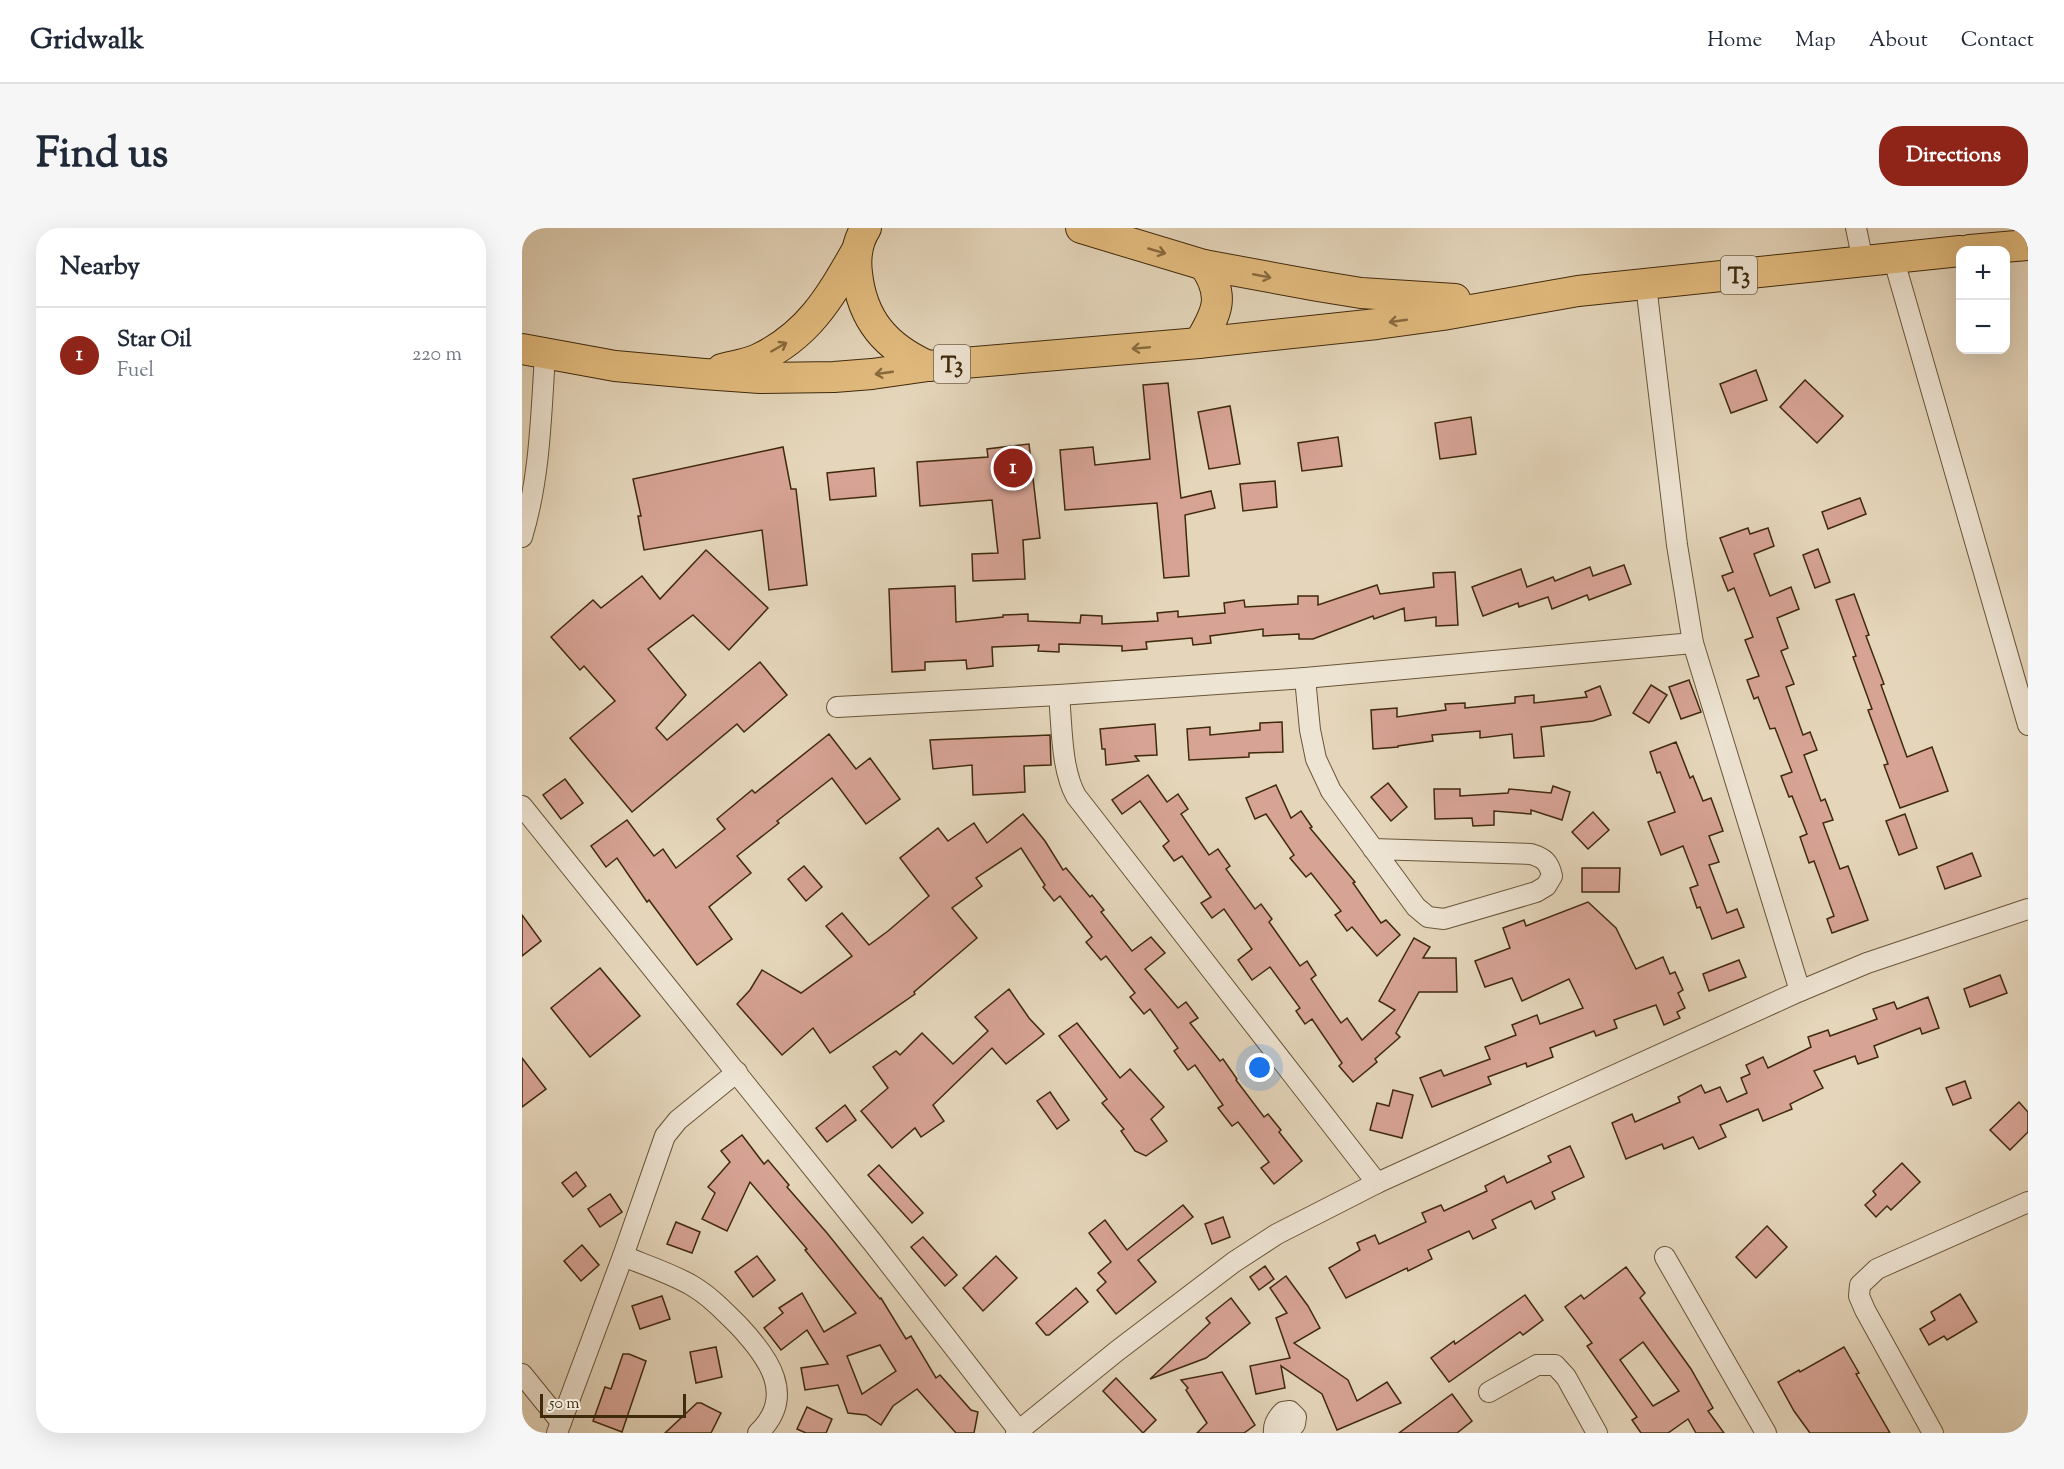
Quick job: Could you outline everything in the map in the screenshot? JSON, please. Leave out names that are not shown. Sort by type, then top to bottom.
[{"type":"highway","name":"T3","points":[[1081,228],[1204,264],[1361,293],[1518,301]]},
{"type":"highway","name":"T3","points":[[861,239],[858,287],[866,311],[879,331],[895,347],[910,358],[927,366]]},
{"type":"highway","name":"T3","points":[[704,374],[756,360],[785,344],[804,328],[823,306],[861,239]]},
{"type":"highway","points":[[2010,247],[2028,245]]},
{"type":"highway","name":"T3","points":[[533,352],[615,366],[704,374],[760,378],[834,377],[927,366],[1199,343],[1377,324],[1443,315],[1578,291],[1956,251]]},
{"type":"highway","points":[[1199,343],[1214,318],[1218,303],[1212,276],[1204,264]]},
{"type":"street","points":[[1856,228],[1863,261]]},
{"type":"street","points":[[1893,257],[2028,725]]},
{"type":"street","points":[[1646,285],[1677,545],[1693,643],[1800,991]]},
{"type":"street","points":[[522,537],[530,510],[539,450],[533,352]]},
{"type":"street","points":[[837,706],[1059,695],[1305,678],[1693,643]]},
{"type":"street","points":[[1305,678],[1310,730],[1316,759],[1331,790],[1373,849],[1416,907],[1428,917],[1444,919],[1536,892],[1546,886],[1552,876],[1550,866],[1543,858],[1531,854],[1373,849]]},
{"type":"street","points":[[1059,695],[1067,771],[1076,796],[1377,1183]]},
{"type":"street","points":[[522,806],[737,1072],[1018,1432],[1117,1351],[1234,1262],[1276,1234],[1377,1183],[1800,991],[1867,963],[2028,909]]},
{"type":"street","points":[[559,1428],[623,1256],[664,1136],[678,1120],[737,1072]]},
{"type":"street","points":[[1933,1433],[1865,1310],[1859,1296],[1860,1285],[1877,1269],[2028,1202]]},
{"type":"street","points":[[623,1256],[682,1280],[706,1294],[722,1307],[766,1358],[776,1384],[777,1399],[774,1413],[758,1433]]},
{"type":"street","points":[[1665,1257],[1766,1433]]},
{"type":"street","points":[[1489,1392],[1537,1365],[1555,1365],[1566,1377],[1597,1433]]},
{"type":"street","points":[[522,1374],[559,1428]]},
{"type":"street","points":[[1274,1433],[1274,1424],[1278,1416],[1290,1411],[1296,1417],[1295,1424],[1288,1433]]},
{"type":"building","points":[[1756,370],[1767,400],[1731,413],[1720,384]]},
{"type":"building","points":[[1805,380],[1843,416],[1817,443],[1780,407]]},
{"type":"building","points":[[1168,383],[1181,498],[1211,491],[1215,508],[1185,515],[1189,576],[1164,578],[1157,503],[1065,510],[1060,450],[1093,447],[1095,465],[1150,459],[1143,385]]},
{"type":"building","points":[[1230,406],[1240,464],[1209,469],[1198,412]]},
{"type":"building","points":[[1471,417],[1476,454],[1440,459],[1435,423]]},
{"type":"building","points":[[1338,437],[1342,466],[1302,471],[1298,443]]},
{"type":"building","points":[[1029,444],[1040,538],[1023,540],[1025,579],[973,581],[972,554],[998,553],[992,500],[920,506],[917,462],[988,457],[987,449]]},
{"type":"building","points":[[783,447],[791,489],[796,489],[807,585],[769,590],[762,530],[644,550],[638,516],[641,516],[633,479]]},
{"type":"building","points":[[874,468],[876,496],[830,500],[827,473]]},
{"type":"building","points":[[1275,481],[1277,507],[1243,511],[1240,484]]},
{"type":"building","points":[[1860,498],[1866,514],[1828,529],[1822,512]]},
{"type":"building","points":[[1748,528],[1750,534],[1768,528],[1774,546],[1754,554],[1770,596],[1791,587],[1799,609],[1777,618],[1788,648],[1781,651],[1794,684],[1786,687],[1803,735],[1810,732],[1817,750],[1804,755],[1821,801],[1825,799],[1833,820],[1823,823],[1840,869],[1848,866],[1868,920],[1832,933],[1827,919],[1834,916],[1814,861],[1809,863],[1800,837],[1807,834],[1792,796],[1789,797],[1781,776],[1792,772],[1775,728],[1770,729],[1758,697],[1754,699],[1747,680],[1759,676],[1745,640],[1753,637],[1734,588],[1728,591],[1722,576],[1733,572],[1720,538]]},
{"type":"building","points":[[1818,549],[1830,582],[1815,588],[1803,555]]},
{"type":"building","points":[[706,550],[768,608],[729,650],[693,615],[648,649],[686,695],[656,728],[667,740],[760,662],[787,695],[744,732],[737,724],[632,812],[570,738],[615,701],[584,666],[580,670],[551,637],[593,600],[601,608],[642,576],[660,599]]},
{"type":"building","points":[[1624,565],[1631,584],[1589,600],[1587,595],[1552,609],[1548,597],[1519,607],[1518,603],[1483,616],[1472,587],[1521,569],[1527,587],[1553,577],[1555,581],[1590,567],[1593,576]]},
{"type":"building","points":[[1455,572],[1458,625],[1436,626],[1436,617],[1405,621],[1404,608],[1374,619],[1373,616],[1313,639],[1299,639],[1299,634],[1263,636],[1263,629],[1210,636],[1211,643],[1193,645],[1192,638],[1146,642],[1147,649],[1122,651],[1122,646],[1059,644],[1059,652],[1038,651],[1039,645],[992,647],[993,666],[967,669],[966,660],[925,662],[925,670],[892,672],[889,589],[955,586],[956,622],[1028,614],[1028,621],[1080,623],[1081,615],[1102,616],[1102,624],[1158,621],[1157,613],[1178,611],[1178,617],[1225,613],[1224,603],[1244,600],[1245,607],[1298,604],[1298,596],[1318,596],[1318,605],[1377,585],[1380,594],[1434,587],[1433,573]]},
{"type":"building","points":[[1854,594],[1869,635],[1866,636],[1884,684],[1881,685],[1907,757],[1932,747],[1948,791],[1900,808],[1884,765],[1888,764],[1868,710],[1872,709],[1853,657],[1856,656],[1836,600]]},
{"type":"building","points":[[1689,680],[1701,712],[1681,719],[1669,687]]},
{"type":"building","points":[[1651,685],[1667,695],[1649,723],[1633,713]]},
{"type":"building","points":[[1600,686],[1611,715],[1593,721],[1541,727],[1544,756],[1514,758],[1512,734],[1480,738],[1480,731],[1432,735],[1433,741],[1373,749],[1371,710],[1397,708],[1397,717],[1446,710],[1445,704],[1465,703],[1465,708],[1515,703],[1515,697],[1534,695],[1534,703],[1587,697],[1585,692]]},
{"type":"building","points":[[1282,722],[1283,752],[1249,753],[1249,757],[1189,760],[1187,729],[1210,727],[1210,735],[1260,730],[1260,723]]},
{"type":"building","points":[[1155,724],[1157,755],[1135,756],[1139,761],[1106,765],[1100,729]]},
{"type":"building","points":[[829,734],[856,769],[870,758],[900,799],[866,824],[832,778],[777,821],[779,823],[737,856],[751,873],[709,907],[732,939],[697,965],[649,900],[647,902],[617,858],[606,867],[591,846],[627,820],[654,856],[663,849],[676,868],[725,829],[717,819],[752,790],[755,793]]},
{"type":"building","points":[[1050,735],[1051,765],[1024,766],[1025,792],[973,795],[972,765],[933,769],[930,740]]},
{"type":"building","points":[[1676,742],[1690,778],[1693,776],[1703,801],[1711,798],[1723,831],[1709,836],[1719,862],[1709,865],[1727,913],[1737,909],[1744,927],[1712,939],[1690,888],[1698,885],[1683,846],[1661,855],[1648,822],[1675,812],[1650,752]]},
{"type":"building","points":[[1148,775],[1167,802],[1178,794],[1188,809],[1181,814],[1209,855],[1218,849],[1230,866],[1226,869],[1255,909],[1261,904],[1272,919],[1269,922],[1300,966],[1307,961],[1316,975],[1311,979],[1341,1023],[1347,1018],[1362,1040],[1395,1010],[1379,1001],[1414,938],[1430,947],[1423,958],[1456,958],[1457,992],[1419,992],[1396,1033],[1400,1037],[1375,1059],[1377,1062],[1353,1082],[1339,1066],[1342,1063],[1312,1019],[1305,1024],[1296,1011],[1300,1008],[1270,967],[1252,980],[1238,960],[1252,949],[1224,909],[1212,918],[1201,903],[1211,897],[1182,856],[1174,861],[1163,846],[1169,841],[1140,801],[1122,814],[1112,800]]},
{"type":"building","points":[[565,779],[583,803],[561,819],[543,795]]},
{"type":"building","points":[[1388,783],[1407,807],[1391,821],[1371,797]]},
{"type":"building","points":[[1276,785],[1291,818],[1301,811],[1312,827],[1310,828],[1355,882],[1353,883],[1381,923],[1386,920],[1400,935],[1377,956],[1352,927],[1347,931],[1335,915],[1341,911],[1311,873],[1306,877],[1290,858],[1294,855],[1266,814],[1255,819],[1246,798]]},
{"type":"building","points":[[1553,786],[1570,792],[1562,820],[1531,810],[1531,814],[1494,811],[1494,825],[1473,826],[1472,818],[1435,819],[1434,789],[1460,789],[1460,796],[1508,793],[1509,789],[1551,793]]},
{"type":"building","points":[[1593,812],[1609,830],[1588,849],[1572,832]]},
{"type":"building","points":[[1023,814],[1045,841],[1063,870],[1066,868],[1104,910],[1101,912],[1132,951],[1151,937],[1165,953],[1145,969],[1178,1008],[1186,1002],[1198,1018],[1190,1023],[1220,1061],[1223,1059],[1264,1117],[1268,1114],[1281,1130],[1279,1132],[1302,1161],[1274,1184],[1261,1168],[1269,1162],[1238,1122],[1232,1126],[1218,1108],[1223,1105],[1195,1065],[1188,1070],[1174,1051],[1178,1048],[1150,1009],[1144,1014],[1130,997],[1135,993],[1106,956],[1101,960],[1086,942],[1092,937],[1060,896],[1054,901],[1043,887],[1045,885],[1021,848],[976,878],[982,886],[952,908],[977,938],[914,992],[915,994],[830,1053],[813,1028],[782,1055],[737,1004],[750,990],[762,970],[801,993],[852,956],[826,926],[842,913],[869,945],[929,896],[900,858],[938,828],[948,841],[974,823],[987,843]]},
{"type":"building","points":[[1905,814],[1917,848],[1899,855],[1886,821]]},
{"type":"building","points":[[1972,853],[1981,876],[1945,889],[1937,867]]},
{"type":"building","points":[[804,866],[822,887],[806,901],[788,879]]},
{"type":"building","points":[[1582,868],[1620,868],[1619,892],[1582,892]]},
{"type":"building","points":[[1588,902],[1616,928],[1636,969],[1663,957],[1670,974],[1675,972],[1683,990],[1678,993],[1685,1008],[1677,1012],[1680,1018],[1664,1025],[1656,1005],[1614,1020],[1617,1028],[1596,1036],[1594,1031],[1550,1048],[1553,1057],[1527,1067],[1526,1063],[1488,1077],[1491,1084],[1432,1107],[1420,1078],[1441,1070],[1444,1076],[1490,1059],[1485,1047],[1516,1035],[1512,1025],[1537,1015],[1540,1024],[1583,1008],[1569,979],[1522,1001],[1512,978],[1485,987],[1475,961],[1510,948],[1503,928],[1524,920],[1526,926]]},
{"type":"building","points":[[522,915],[541,941],[522,956]]},
{"type":"building","points":[[1739,960],[1746,977],[1709,991],[1703,974]]},
{"type":"building","points":[[600,968],[640,1016],[590,1057],[551,1008]]},
{"type":"building","points":[[2000,975],[2007,993],[1970,1007],[1964,989]]},
{"type":"building","points":[[1009,989],[1029,1018],[1044,1034],[1006,1064],[992,1048],[933,1105],[944,1121],[921,1137],[915,1128],[892,1148],[861,1111],[888,1088],[873,1067],[896,1051],[900,1055],[922,1033],[953,1064],[988,1031],[975,1017]]},
{"type":"building","points":[[1928,997],[1939,1028],[1922,1034],[1920,1028],[1874,1046],[1878,1057],[1858,1064],[1855,1056],[1814,1071],[1823,1088],[1790,1104],[1792,1109],[1763,1121],[1758,1109],[1720,1125],[1726,1137],[1699,1149],[1693,1137],[1664,1149],[1662,1144],[1626,1159],[1612,1123],[1632,1114],[1635,1122],[1680,1102],[1678,1097],[1701,1085],[1705,1093],[1720,1087],[1727,1102],[1747,1093],[1741,1078],[1750,1074],[1746,1065],[1763,1057],[1768,1068],[1811,1047],[1808,1037],[1828,1030],[1830,1036],[1877,1019],[1873,1009],[1894,1002],[1897,1009]]},
{"type":"building","points":[[1077,1023],[1120,1078],[1130,1069],[1164,1107],[1151,1119],[1167,1141],[1146,1156],[1135,1151],[1121,1131],[1124,1129],[1102,1103],[1107,1099],[1059,1036]]},
{"type":"building","points":[[522,1058],[546,1089],[522,1107]]},
{"type":"building","points":[[1965,1081],[1971,1098],[1953,1105],[1946,1088]]},
{"type":"building","points":[[1393,1090],[1413,1095],[1402,1138],[1370,1130],[1377,1103],[1389,1106]]},
{"type":"building","points":[[1050,1092],[1069,1120],[1057,1129],[1037,1101]]},
{"type":"building","points":[[2019,1102],[2028,1112],[2028,1132],[2010,1150],[1990,1130]]},
{"type":"building","points":[[845,1105],[856,1120],[827,1142],[816,1128]]},
{"type":"building","points":[[742,1135],[764,1164],[768,1160],[789,1185],[787,1187],[881,1298],[906,1339],[911,1336],[936,1378],[940,1375],[971,1410],[978,1412],[974,1433],[956,1433],[917,1389],[893,1406],[881,1425],[866,1415],[848,1413],[838,1385],[805,1390],[801,1368],[828,1364],[807,1330],[781,1350],[764,1328],[783,1313],[779,1308],[802,1293],[824,1332],[856,1313],[805,1250],[807,1249],[750,1182],[727,1231],[702,1219],[715,1193],[708,1187],[730,1162],[721,1151]],"holes":[[[880,1345],[896,1371],[862,1394],[847,1356]]]},
{"type":"building","points":[[1570,1146],[1584,1177],[1552,1192],[1555,1199],[1535,1209],[1531,1201],[1492,1220],[1496,1228],[1473,1239],[1469,1231],[1428,1250],[1432,1259],[1408,1271],[1407,1268],[1346,1298],[1329,1268],[1360,1250],[1357,1243],[1375,1235],[1379,1244],[1426,1222],[1422,1213],[1441,1205],[1444,1211],[1487,1191],[1485,1186],[1504,1176],[1507,1183],[1551,1162],[1548,1156]]},
{"type":"building","points":[[1902,1163],[1920,1182],[1891,1210],[1887,1206],[1876,1217],[1865,1205],[1876,1195],[1873,1191]]},
{"type":"building","points":[[879,1165],[923,1213],[912,1223],[868,1175]]},
{"type":"building","points":[[576,1172],[586,1186],[573,1197],[562,1183]]},
{"type":"building","points":[[610,1194],[622,1212],[600,1227],[588,1209]]},
{"type":"building","points":[[1183,1205],[1193,1217],[1138,1260],[1156,1282],[1116,1314],[1097,1290],[1106,1282],[1098,1273],[1111,1262],[1089,1233],[1105,1220],[1127,1250]]},
{"type":"building","points":[[1223,1217],[1230,1237],[1212,1244],[1205,1224]]},
{"type":"building","points":[[676,1222],[700,1232],[692,1253],[667,1244]]},
{"type":"building","points":[[1767,1226],[1787,1247],[1756,1278],[1736,1257]]},
{"type":"building","points":[[923,1237],[957,1275],[945,1286],[911,1247]]},
{"type":"building","points":[[582,1245],[599,1265],[581,1281],[564,1261]]},
{"type":"building","points":[[757,1256],[775,1280],[753,1297],[735,1272]]},
{"type":"building","points":[[996,1256],[1017,1278],[983,1311],[963,1288]]},
{"type":"building","points":[[1265,1266],[1274,1279],[1259,1290],[1250,1277]]},
{"type":"building","points":[[1626,1267],[1645,1293],[1640,1298],[1691,1369],[1713,1408],[1708,1411],[1724,1433],[1696,1433],[1688,1419],[1668,1433],[1641,1433],[1632,1420],[1637,1417],[1587,1346],[1592,1343],[1565,1307],[1581,1295],[1584,1299]],"holes":[[[1643,1342],[1679,1391],[1653,1406],[1620,1360]]]},
{"type":"building","points":[[1286,1276],[1308,1306],[1320,1328],[1294,1343],[1348,1380],[1357,1401],[1387,1382],[1401,1403],[1337,1430],[1322,1394],[1281,1366],[1285,1388],[1256,1394],[1250,1366],[1290,1358],[1276,1318],[1287,1313],[1270,1288]]},
{"type":"building","points":[[1076,1288],[1088,1302],[1049,1335],[1046,1335],[1036,1323]]},
{"type":"building","points":[[1960,1294],[1977,1322],[1947,1340],[1944,1336],[1929,1345],[1920,1329],[1935,1320],[1931,1312]]},
{"type":"building","points":[[1525,1295],[1543,1320],[1523,1335],[1520,1332],[1449,1382],[1431,1358]]},
{"type":"building","points":[[662,1296],[670,1319],[640,1329],[632,1306]]},
{"type":"building","points":[[1231,1298],[1250,1323],[1206,1358],[1150,1379],[1210,1323],[1206,1318]]},
{"type":"building","points":[[716,1347],[722,1377],[696,1383],[690,1352]]},
{"type":"building","points":[[1844,1347],[1859,1373],[1856,1374],[1890,1433],[1810,1433],[1794,1411],[1778,1382]]},
{"type":"building","points":[[623,1354],[646,1361],[622,1432],[593,1421],[605,1387],[611,1389]]},
{"type":"building","points":[[1222,1372],[1255,1425],[1244,1433],[1197,1433],[1207,1423],[1186,1390],[1188,1388],[1181,1380]]},
{"type":"building","points":[[1116,1378],[1156,1420],[1143,1433],[1103,1391]]},
{"type":"building","points":[[1452,1394],[1472,1421],[1457,1433],[1399,1433]]},
{"type":"building","points":[[697,1403],[721,1413],[711,1433],[665,1433]]},
{"type":"building","points":[[807,1407],[832,1419],[826,1433],[806,1433],[797,1429]]},
{"type":"place","name":"Star Oil","points":[[1013,468]]}]
